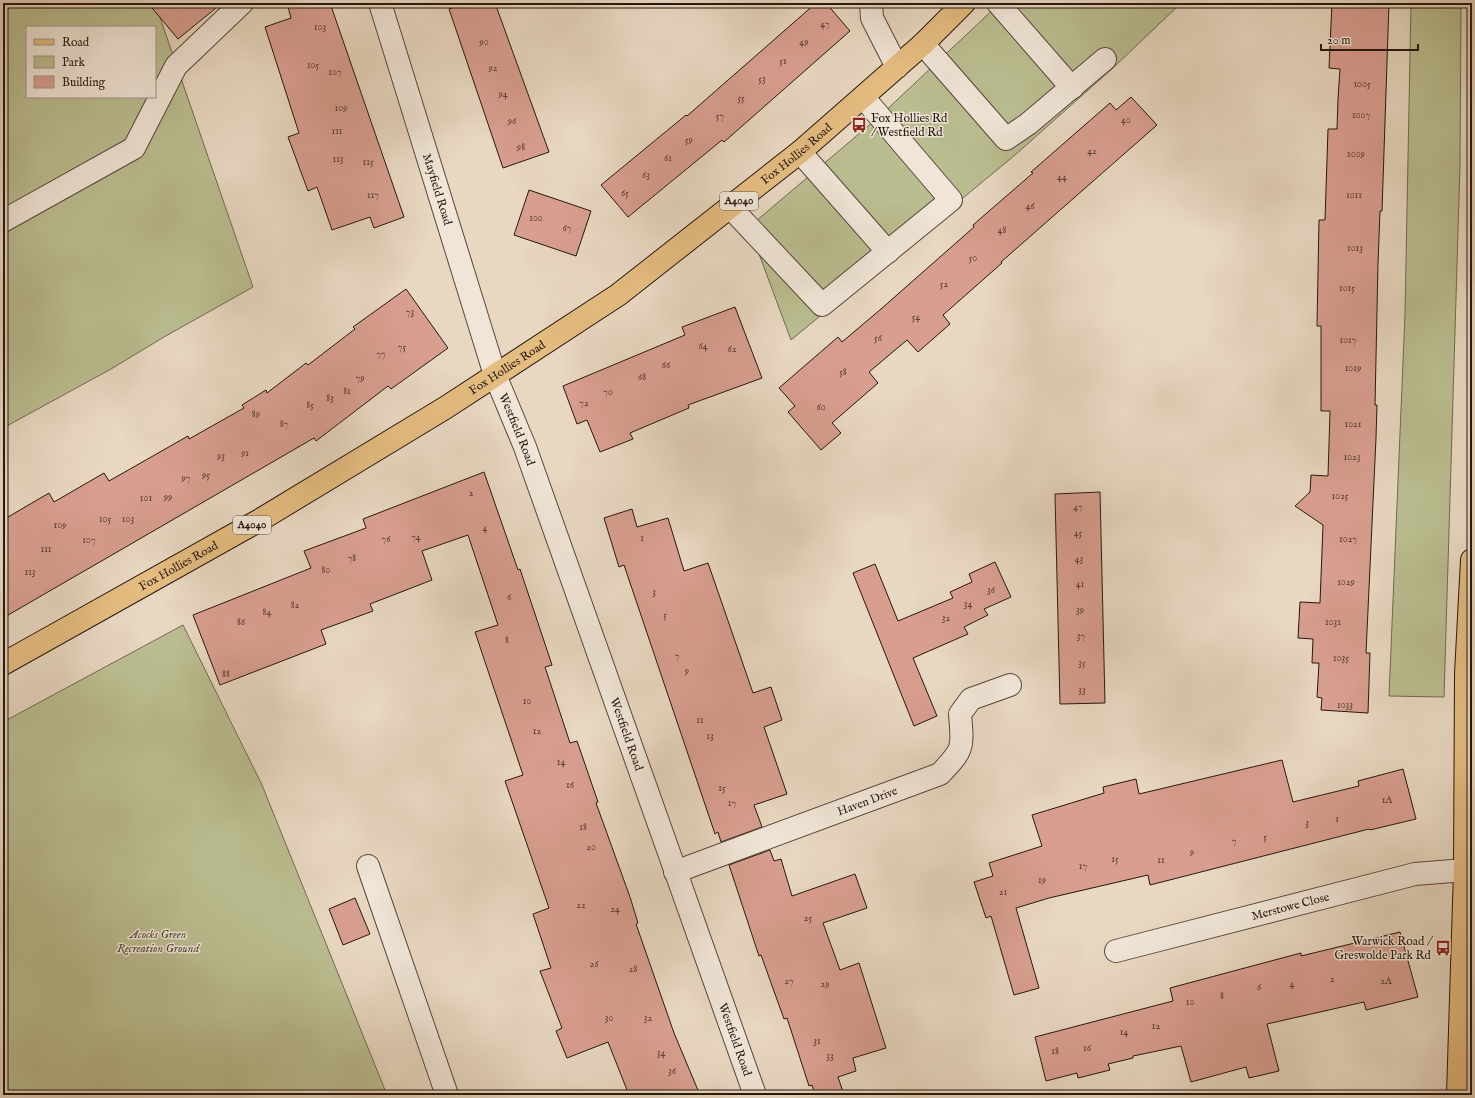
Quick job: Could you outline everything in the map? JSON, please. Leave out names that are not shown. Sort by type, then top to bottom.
[{"type":"main road","name":"Fox Hollies Road","points":[[3,664],[260,520],[496,375],[618,296],[800,152],[923,44],[964,3]]},
{"type":"main road","points":[[1458,1095],[1466,870],[1472,560]]},
{"type":"street","points":[[3,221],[134,148],[176,66],[242,3]]},
{"type":"street","name":"Mayfield Road","points":[[380,3],[496,375]]},
{"type":"street","points":[[871,3],[872,18],[896,67]]},
{"type":"street","points":[[998,3],[1072,88]]},
{"type":"street","points":[[923,44],[1006,139],[1028,124],[1105,59]]},
{"type":"street","points":[[731,208],[822,305],[951,200],[863,97]]},
{"type":"street","points":[[800,152],[888,252]]},
{"type":"street","name":"Westfield Road","points":[[496,375],[525,446],[755,1095]]},
{"type":"street","name":"Haven Drive","points":[[675,872],[940,774],[956,757],[962,744],[960,714],[971,699],[1010,685]]},
{"type":"street","points":[[368,866],[447,1095]]},
{"type":"street","name":"Merstowe Close","points":[[1116,951],[1415,874],[1466,870]]},
{"type":"green space","points":[[3,3],[155,3],[253,287],[164,337],[111,369],[3,428]]},
{"type":"green space","points":[[1000,3],[1181,3],[1113,68],[1015,155],[791,340],[749,227],[880,116]]},
{"type":"green space","points":[[1411,3],[1461,3],[1460,165],[1444,697],[1389,696],[1405,314]]},
{"type":"green space","name":"Acocks Green Recreation Ground","points":[[183,625],[262,785],[387,1095],[3,1095],[3,722]]},
{"type":"building","points":[[148,3],[222,3],[178,39]]},
{"type":"building","points":[[287,3],[330,3],[404,217],[374,228],[370,217],[332,230],[317,187],[308,191],[288,137],[299,133],[265,27],[291,18]]},
{"type":"building","points":[[467,3],[495,3],[549,152],[503,168],[449,9]]},
{"type":"building","points":[[816,3],[826,3],[850,31],[724,142],[722,140],[628,217],[601,185],[686,115],[687,116]]},
{"type":"building","points":[[1332,3],[1389,3],[1382,211],[1380,211],[1378,264],[1375,405],[1377,405],[1376,438],[1366,653],[1370,653],[1368,713],[1321,710],[1322,698],[1317,697],[1319,663],[1312,663],[1313,639],[1298,638],[1300,602],[1320,603],[1323,525],[1295,506],[1310,492],[1311,475],[1328,476],[1330,411],[1321,411],[1321,326],[1317,326],[1319,220],[1325,220],[1328,129],[1337,129],[1340,69],[1329,68]]},
{"type":"building","points":[[1131,97],[1157,125],[943,315],[950,324],[918,352],[907,340],[869,372],[878,383],[832,423],[841,433],[821,450],[788,412],[795,406],[779,388],[838,337],[842,342],[881,309],[974,227],[973,225],[1033,173],[1031,172],[1110,103],[1116,110]]},
{"type":"building","points":[[529,190],[591,211],[576,256],[514,235]]},
{"type":"building","points":[[406,289],[448,348],[391,389],[388,386],[316,441],[314,438],[3,618],[3,520],[49,493],[54,502],[104,473],[109,481],[188,436],[189,439],[244,408],[242,405],[266,390],[267,393],[306,363],[308,365],[355,329],[353,327]]},
{"type":"building","points":[[735,307],[762,378],[688,405],[689,408],[630,433],[633,439],[600,452],[587,420],[577,424],[563,386],[685,335],[682,327]]},
{"type":"building","points":[[484,472],[518,570],[520,569],[552,665],[545,667],[570,743],[577,741],[598,802],[596,803],[630,897],[638,923],[636,924],[674,1033],[700,1095],[629,1095],[608,1042],[567,1058],[556,1031],[562,1028],[540,971],[551,968],[533,914],[549,908],[505,781],[523,775],[475,632],[498,625],[468,535],[422,551],[432,580],[370,604],[373,611],[321,630],[326,644],[220,685],[193,615],[311,568],[304,551],[366,528],[363,519]]},
{"type":"building","points":[[1100,492],[1105,703],[1060,704],[1055,494]]},
{"type":"building","points":[[632,509],[637,527],[668,518],[684,571],[708,563],[753,693],[771,687],[782,720],[764,727],[787,794],[754,805],[762,827],[721,842],[718,832],[715,834],[624,565],[619,567],[604,518]]},
{"type":"building","points":[[995,562],[1011,597],[984,609],[988,615],[964,627],[968,634],[913,658],[937,716],[914,726],[853,573],[875,564],[898,621],[953,598],[950,592],[972,582],[969,574]]},
{"type":"building","points":[[1282,760],[1293,802],[1359,786],[1358,781],[1403,769],[1416,819],[1369,829],[1150,885],[1148,875],[1049,898],[1016,908],[1039,988],[1014,995],[991,916],[986,918],[974,882],[993,876],[989,863],[1042,846],[1032,815],[1104,793],[1103,787],[1136,779],[1139,794]]},
{"type":"building","points":[[770,850],[774,861],[781,859],[792,896],[855,874],[867,908],[823,923],[840,970],[859,963],[886,1048],[853,1058],[856,1071],[838,1077],[844,1095],[815,1095],[812,1085],[809,1086],[787,1018],[784,1019],[761,955],[759,956],[729,865]]},
{"type":"building","points":[[355,898],[370,934],[343,945],[329,909]]},
{"type":"building","points":[[1400,932],[1418,997],[1366,1010],[1364,1002],[1267,1024],[1279,1071],[1249,1078],[1246,1067],[1191,1082],[1181,1046],[1133,1056],[1133,1058],[1108,1064],[1110,1070],[1078,1078],[1077,1073],[1046,1081],[1035,1037],[1173,1001],[1170,988],[1301,953],[1301,956]]},
{"type":"place","name":"Fox Hollies Rd / Westfield Rd","points":[[859,125]]},
{"type":"place","name":"Warwick Road / Greswolde Park Rd","points":[[1443,948]]}]
